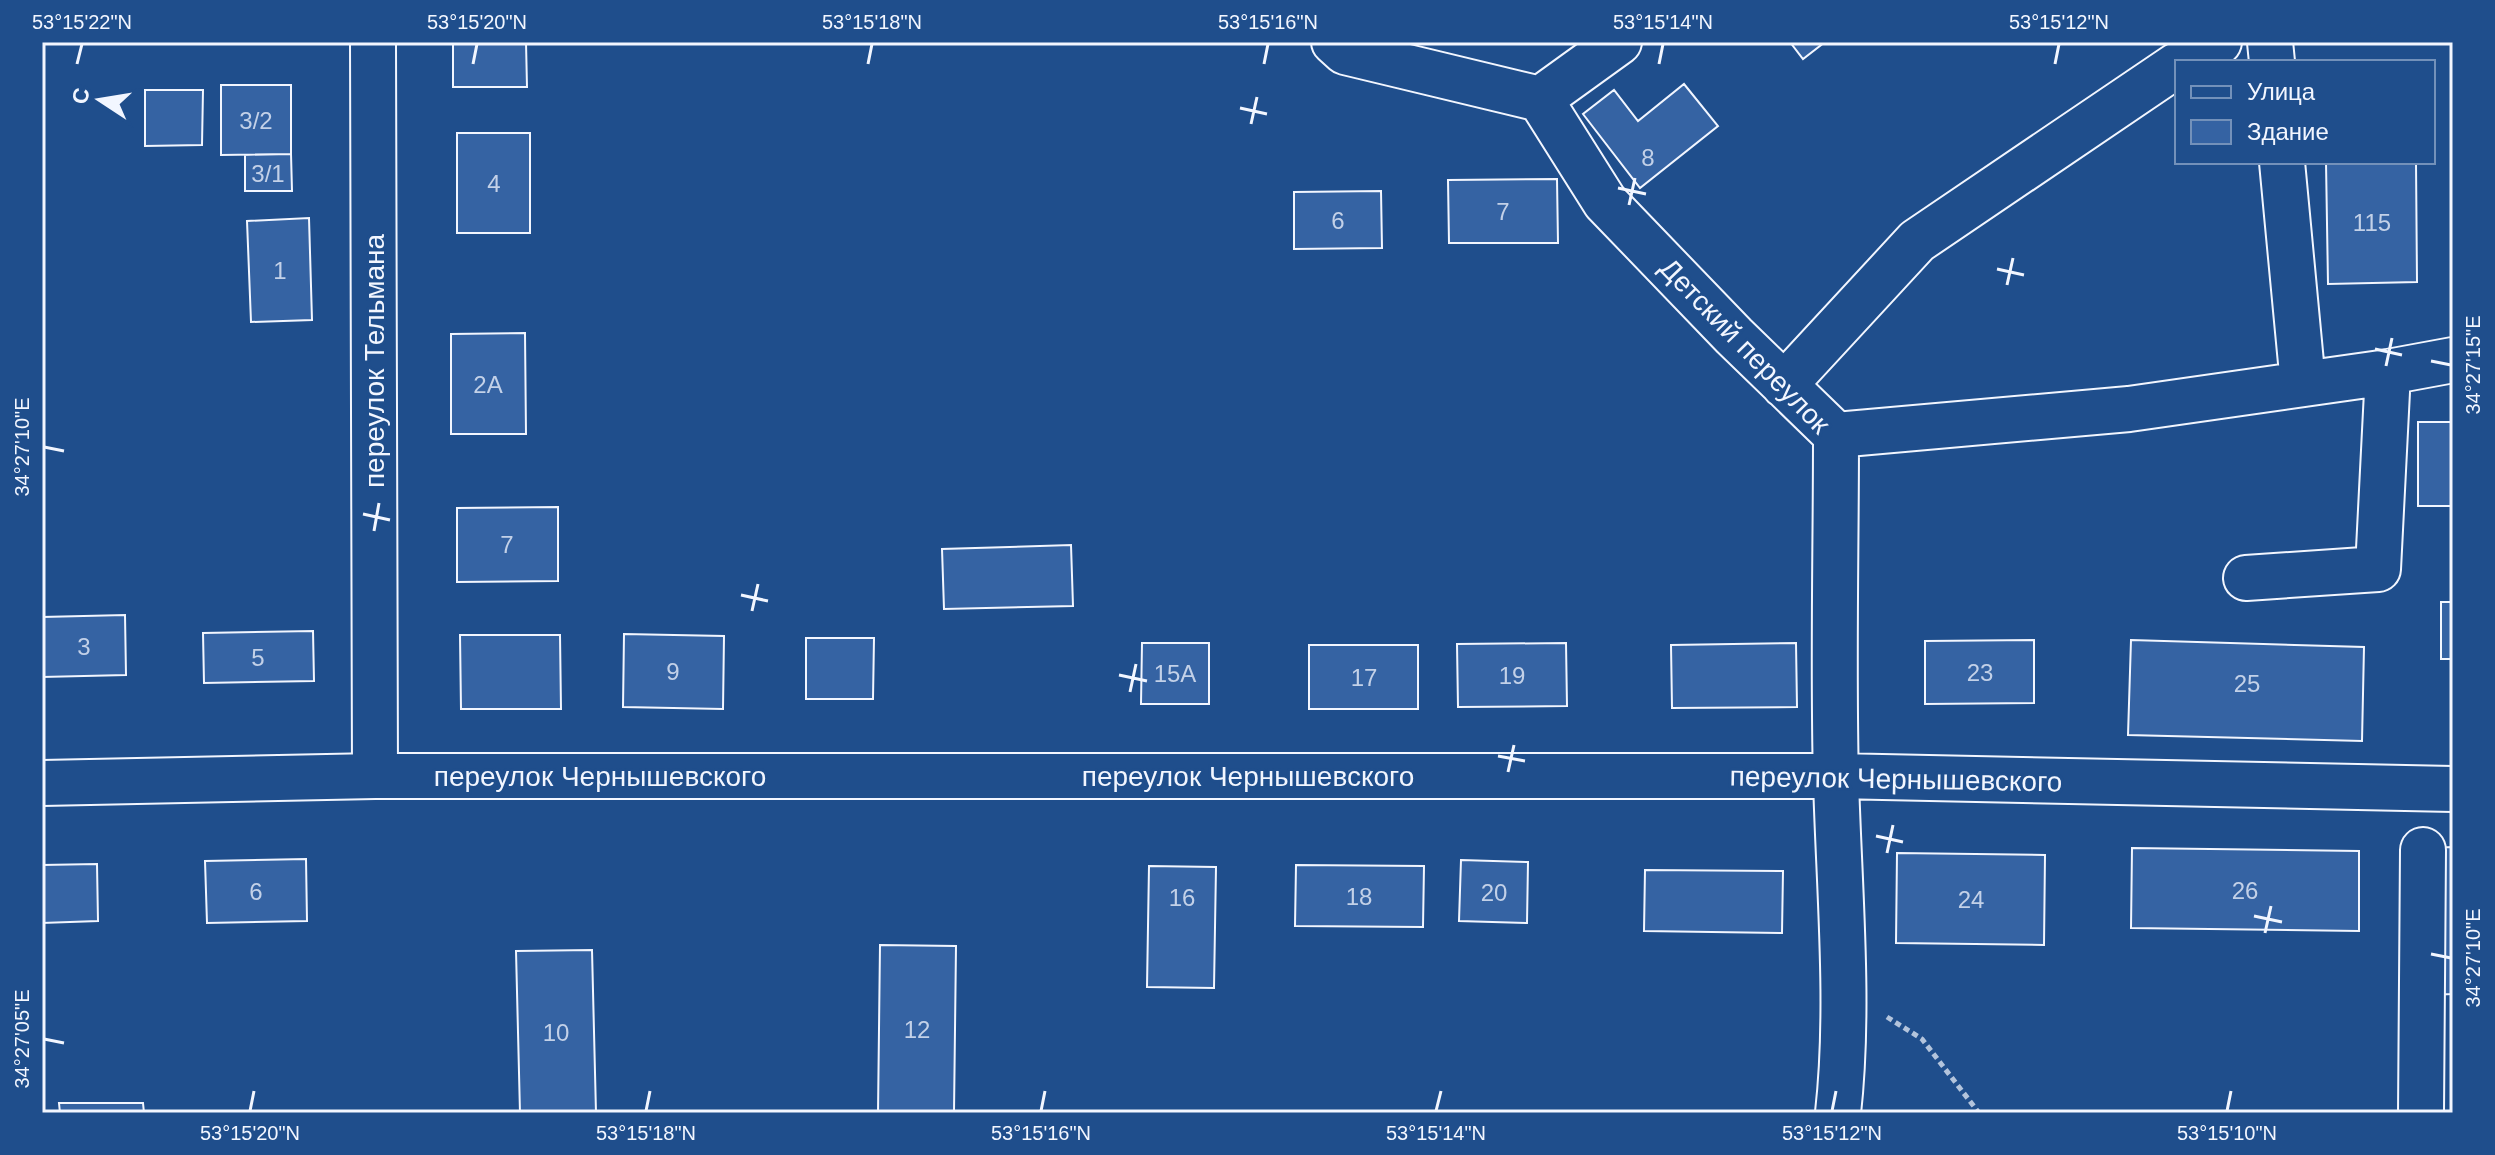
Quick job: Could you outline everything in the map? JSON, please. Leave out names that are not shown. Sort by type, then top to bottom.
[{"type":"street","name":"переулок Тельмана","points":[[373,42],[375,776]]},
{"type":"street","points":[[1334,42],[1345,52],[1540,99],[1619,42]]},
{"type":"street","points":[[2187,60],[2219,42]]},
{"type":"street","points":[[1784,385],[1917,241],[2175,66]]},
{"type":"street","name":"Детский переулок","points":[[1540,99],[1605,202],[1836,435],[1836,776],[1841,994],[1838,1113]]},
{"type":"street","points":[[2282,164],[2303,384]]},
{"type":"street","points":[[1836,435],[2129,409],[2453,360]]},
{"type":"street","points":[[2246,578],[2378,569],[2388,372]]},
{"type":"street","name":"переулок Чернышевского","points":[[42,783],[375,776],[1836,776],[2453,789]]},
{"type":"street","points":[[2421,1113],[2437,1037],[2423,850]]},
{"type":"path","points":[[1841,994],[1879,1012],[1922,1039],[1979,1113]]},
{"type":"building","points":[[453,42],[526,42],[527,87],[453,87]]},
{"type":"building","points":[[1790,42],[1825,42],[1803,59]]},
{"type":"building","points":[[1684,84],[1718,126],[1640,188],[1583,114],[1614,90],[1638,121]]},
{"type":"building","points":[[221,85],[291,85],[291,154],[221,155]]},
{"type":"building","points":[[145,90],[203,90],[202,145],[145,146]]},
{"type":"building","points":[[457,133],[530,133],[530,233],[457,233]]},
{"type":"building","points":[[291,154],[292,191],[245,191],[245,155]]},
{"type":"building","points":[[2326,164],[2416,164],[2417,282],[2328,284]]},
{"type":"building","points":[[1557,179],[1558,243],[1449,243],[1448,180]]},
{"type":"building","points":[[1381,191],[1382,248],[1294,249],[1294,192]]},
{"type":"building","points":[[309,218],[312,320],[251,322],[247,221]]},
{"type":"building","points":[[525,333],[526,434],[451,434],[451,334]]},
{"type":"building","points":[[2418,422],[2453,422],[2453,506],[2418,506]]},
{"type":"building","points":[[558,507],[558,581],[457,582],[457,508]]},
{"type":"building","points":[[1071,545],[1073,606],[944,609],[942,549]]},
{"type":"building","points":[[2441,602],[2453,602],[2453,659],[2441,659]]},
{"type":"building","points":[[125,615],[126,675],[42,677],[42,617]]},
{"type":"building","points":[[313,631],[314,681],[204,683],[203,633]]},
{"type":"building","points":[[624,634],[724,636],[723,709],[623,707]]},
{"type":"building","points":[[460,635],[560,635],[561,709],[461,709]]},
{"type":"building","points":[[806,638],[874,638],[873,699],[806,699]]},
{"type":"building","points":[[2034,640],[2034,703],[1925,704],[1925,641]]},
{"type":"building","points":[[2131,640],[2364,647],[2362,741],[2128,735]]},
{"type":"building","points":[[1142,643],[1209,643],[1209,704],[1141,704]]},
{"type":"building","points":[[1566,643],[1567,706],[1458,707],[1457,644]]},
{"type":"building","points":[[1796,643],[1797,707],[1672,708],[1671,645]]},
{"type":"building","points":[[1309,645],[1418,645],[1418,709],[1309,709]]},
{"type":"building","points":[[2453,847],[2453,994],[2428,995],[2426,848]]},
{"type":"building","points":[[2132,848],[2359,851],[2359,931],[2131,928]]},
{"type":"building","points":[[1897,853],[2045,855],[2044,945],[1896,943]]},
{"type":"building","points":[[306,859],[307,921],[207,923],[205,861]]},
{"type":"building","points":[[1461,860],[1528,862],[1527,923],[1459,921]]},
{"type":"building","points":[[97,864],[98,921],[42,923],[42,865]]},
{"type":"building","points":[[1296,865],[1424,866],[1423,927],[1295,926]]},
{"type":"building","points":[[1149,866],[1216,867],[1214,988],[1147,987]]},
{"type":"building","points":[[1645,870],[1783,871],[1782,933],[1644,931]]},
{"type":"building","points":[[880,945],[956,946],[954,1113],[878,1113]]},
{"type":"building","points":[[592,950],[596,1113],[520,1113],[516,951]]},
{"type":"building","points":[[59,1103],[143,1103],[144,1113],[60,1113]]}]
